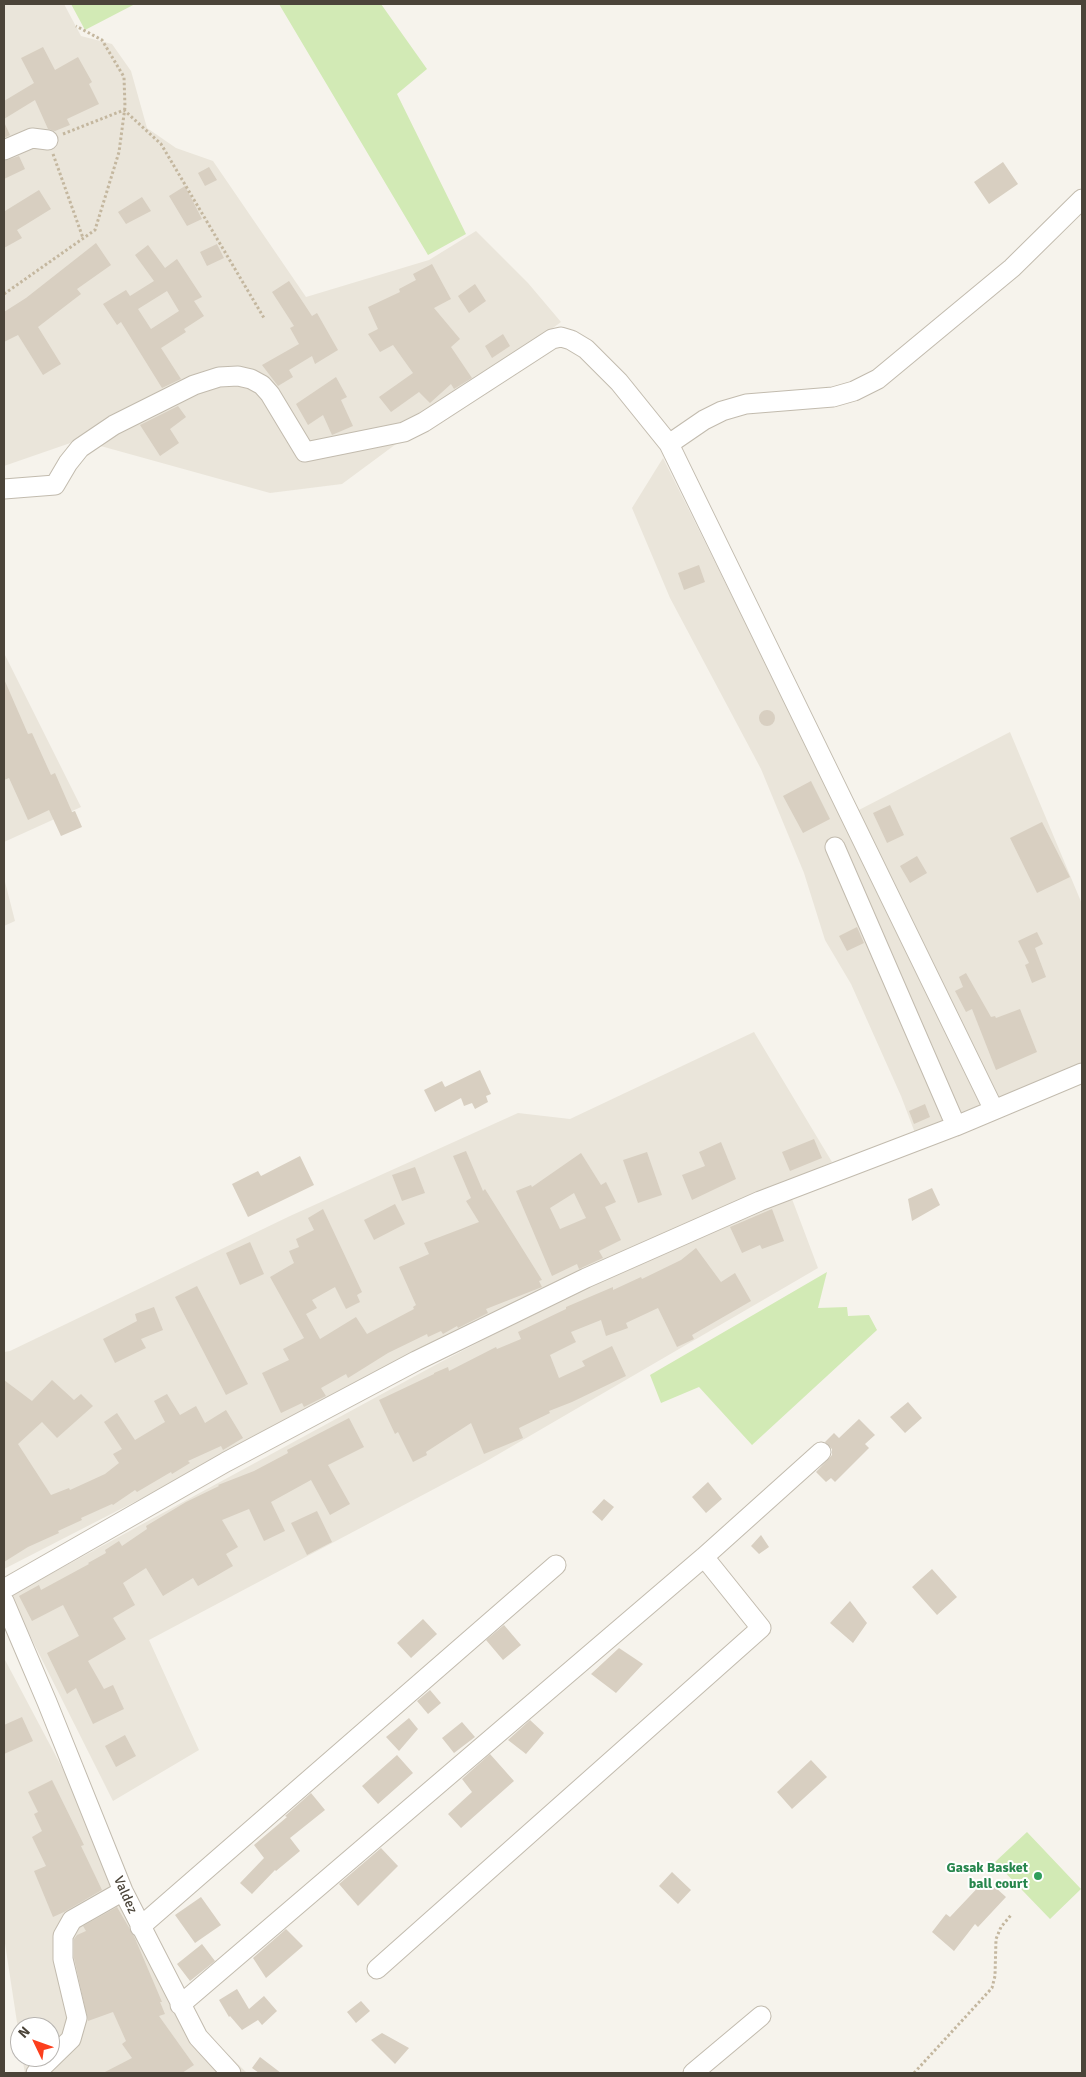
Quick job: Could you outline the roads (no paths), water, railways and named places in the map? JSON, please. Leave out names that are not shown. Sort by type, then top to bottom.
[{"type":"street","points":[[4,150],[32,138],[48,140]]},
{"type":"street","points":[[669,444],[704,420],[722,411],[746,404],[833,397],[854,391],[878,379],[1012,268],[1082,199]]},
{"type":"street","points":[[4,490],[55,484],[80,448],[108,430],[194,385],[219,377],[238,376],[251,379],[262,385],[270,394],[305,452],[404,432],[424,422],[552,339],[561,337],[571,340],[592,356],[619,382],[669,444],[994,1110]]},
{"type":"street","points":[[835,847],[956,1126]]},
{"type":"street","points":[[4,1590],[226,1462],[434,1352],[586,1278],[760,1201],[956,1126],[1082,1073]]},
{"type":"street","points":[[180,2005],[704,1557],[821,1452]]},
{"type":"street","points":[[377,1969],[761,1628],[704,1557]]},
{"type":"street","points":[[140,1927],[556,1565]]},
{"type":"street","name":"Valdez","points":[[4,1601],[123,1891],[140,1927],[198,2037],[211,2054],[231,2073]]},
{"type":"street","points":[[36,2073],[70,2039],[77,2018],[63,1959],[63,1936],[72,1920],[123,1891]]},
{"type":"street","points":[[693,2073],[761,2016]]},
{"type":"place","name":"Gasak Basket ball court","points":[[1038,1876]]}]
